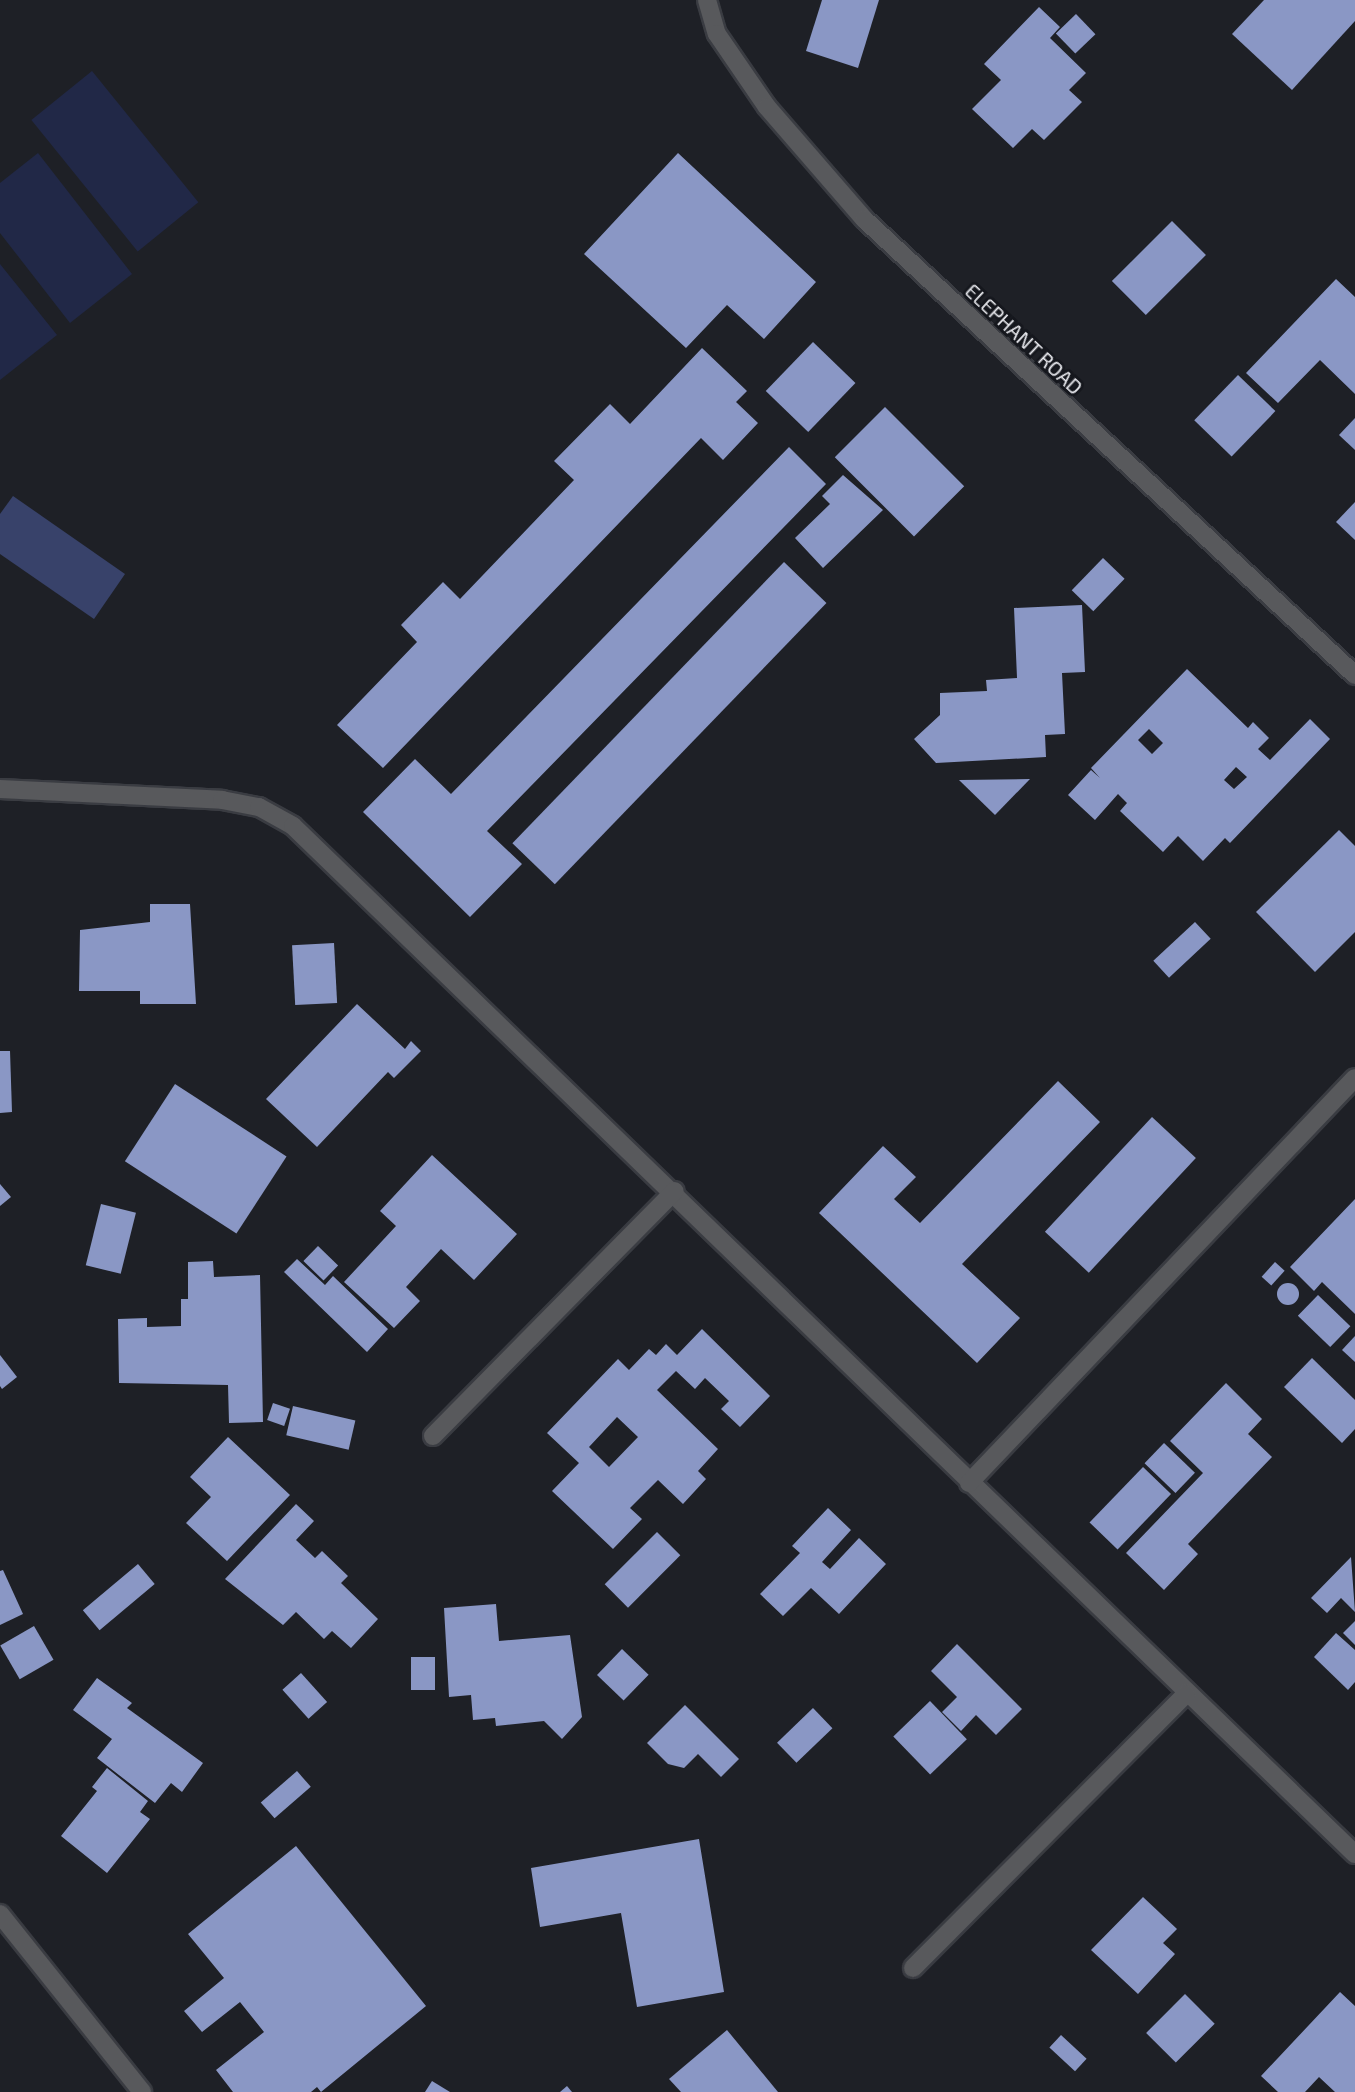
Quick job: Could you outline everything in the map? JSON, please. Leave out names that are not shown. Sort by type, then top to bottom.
[{"type":"street","name":"ELEPHANT ROAD","points":[[707,0],[717,34],[767,107],[864,219],[1355,675]]},
{"type":"street","points":[[0,789],[222,800],[259,807],[293,826],[675,1191],[1186,1694],[1355,1854]]},
{"type":"street","points":[[969,1482],[1355,1078]]},
{"type":"street","points":[[433,1436],[675,1191]]},
{"type":"street","points":[[913,1968],[1186,1694]]},
{"type":"street","points":[[0,1914],[142,2092]]},
{"type":"shaded area","points":[[92,71],[198,202],[138,251],[31,120]]},
{"type":"shaded area","points":[[38,153],[132,274],[70,323],[0,233],[0,183]]},
{"type":"shaded area","points":[[0,264],[57,335],[0,380]]},
{"type":"shaded area","points":[[13,496],[125,574],[94,619],[0,554],[0,514]]},
{"type":"building","points":[[822,0],[879,0],[858,68],[806,51]]},
{"type":"building","points":[[1264,0],[1355,0],[1355,21],[1292,90],[1232,34]]},
{"type":"building","points":[[1039,7],[1060,27],[1050,38],[1086,73],[1069,90],[1082,102],[1044,140],[1032,129],[1013,148],[972,109],[1001,80],[984,64]]},
{"type":"building","points":[[1076,14],[1095,34],[1075,54],[1056,33]]},
{"type":"building","points":[[678,153],[816,282],[764,339],[727,305],[686,348],[584,254]]},
{"type":"building","points":[[1172,221],[1206,255],[1146,315],[1112,281]]},
{"type":"building","points":[[1336,279],[1355,297],[1355,394],[1320,360],[1278,403],[1246,373]]},
{"type":"building","points":[[813,342],[855,383],[808,432],[766,391]]},
{"type":"building","points":[[702,348],[747,391],[736,402],[758,423],[723,460],[701,438],[383,768],[337,725],[417,642],[401,625],[443,582],[460,599],[574,480],[554,461],[610,404],[630,424]]},
{"type":"building","points":[[1238,375],[1275,411],[1232,456],[1194,420]]},
{"type":"building","points":[[885,407],[964,486],[914,536],[835,457]]},
{"type":"building","points":[[1355,418],[1355,450],[1339,435]]},
{"type":"building","points":[[789,447],[826,484],[487,831],[522,864],[470,917],[363,812],[415,759],[451,794]]},
{"type":"building","points":[[843,475],[883,510],[823,568],[795,538],[830,504],[822,496]]},
{"type":"building","points":[[1355,502],[1355,540],[1336,522]]},
{"type":"building","points":[[1103,558],[1125,579],[1093,611],[1072,590]]},
{"type":"building","points":[[784,562],[826,603],[555,884],[512,843]]},
{"type":"building","points":[[1082,605],[1085,672],[1062,673],[1065,734],[1045,735],[1046,757],[936,763],[914,739],[940,715],[940,693],[987,691],[986,680],[1017,678],[1014,608]]},
{"type":"building","points":[[1187,669],[1248,728],[1253,722],[1269,738],[1258,749],[1270,760],[1310,719],[1330,739],[1230,843],[1225,838],[1203,861],[1178,836],[1163,852],[1120,811],[1127,803],[1118,794],[1095,820],[1068,795],[1091,770],[1100,778],[1091,768]],"holes":[[[1149,729],[1163,743],[1152,754],[1138,740]],[[1236,767],[1247,777],[1234,789],[1224,780]]]},
{"type":"building","points":[[1030,779],[995,815],[959,780]]},
{"type":"building","points":[[1339,830],[1355,846],[1355,932],[1315,972],[1256,912]]},
{"type":"building","points":[[150,904],[190,904],[196,1004],[140,1004],[140,991],[79,991],[80,930],[150,922]]},
{"type":"building","points":[[1195,922],[1211,939],[1169,978],[1153,961]]},
{"type":"building","points":[[334,943],[337,1003],[295,1005],[292,945]]},
{"type":"building","points":[[357,1004],[405,1049],[411,1041],[421,1051],[394,1078],[388,1072],[317,1147],[266,1099]]},
{"type":"building","points":[[0,1051],[10,1051],[12,1112],[0,1113]]},
{"type":"building","points":[[1058,1081],[1100,1122],[962,1264],[1020,1318],[977,1363],[819,1213],[883,1146],[916,1177],[894,1199],[920,1223]]},
{"type":"building","points":[[175,1084],[287,1156],[236,1234],[125,1161]]},
{"type":"building","points":[[1152,1117],[1196,1158],[1089,1273],[1045,1232]]},
{"type":"building","points":[[432,1155],[517,1234],[474,1280],[441,1249],[406,1287],[420,1301],[394,1328],[344,1282],[396,1226],[380,1211]]},
{"type":"building","points":[[0,1184],[11,1197],[0,1206]]},
{"type":"building","points":[[1355,1199],[1355,1314],[1322,1282],[1314,1291],[1290,1267]]},
{"type":"building","points":[[101,1204],[136,1213],[121,1274],[86,1265]]},
{"type":"building","points":[[318,1246],[338,1265],[324,1281],[303,1261]]},
{"type":"building","points":[[297,1259],[325,1285],[333,1276],[388,1329],[367,1352],[284,1272]]},
{"type":"building","points":[[213,1261],[214,1277],[260,1275],[263,1422],[229,1423],[228,1385],[119,1383],[118,1319],[147,1318],[147,1327],[181,1326],[181,1299],[188,1299],[188,1262]]},
{"type":"building","points":[[1275,1262],[1285,1271],[1271,1286],[1262,1277]]},
{"type":"building","points":[[1288,1283],[1296,1286],[1299,1294],[1296,1302],[1288,1305],[1280,1302],[1277,1294],[1280,1286]]},
{"type":"building","points":[[1318,1295],[1350,1326],[1330,1347],[1298,1316]]},
{"type":"building","points":[[702,1329],[770,1396],[740,1427],[721,1409],[729,1401],[705,1378],[695,1389],[676,1371],[657,1390],[718,1449],[698,1471],[706,1479],[683,1504],[658,1480],[630,1508],[642,1519],[613,1549],[552,1491],[579,1463],[547,1433],[618,1359],[629,1370],[649,1349],[656,1355],[666,1344],[677,1355]],"holes":[[[617,1417],[638,1437],[609,1467],[589,1447]]]},
{"type":"building","points":[[1355,1336],[1355,1362],[1342,1350]]},
{"type":"building","points":[[0,1355],[17,1377],[2,1389],[0,1386]]},
{"type":"building","points":[[1312,1358],[1355,1400],[1355,1429],[1342,1443],[1284,1387]]},
{"type":"building","points":[[1226,1383],[1262,1419],[1248,1434],[1272,1457],[1188,1544],[1198,1554],[1164,1590],[1126,1553],[1203,1473],[1170,1441]]},
{"type":"building","points":[[273,1403],[290,1409],[284,1426],[267,1420]]},
{"type":"building","points":[[293,1406],[355,1420],[349,1450],[286,1435]]},
{"type":"building","points":[[228,1437],[290,1495],[227,1561],[186,1523],[211,1497],[190,1477]]},
{"type":"building","points":[[1164,1443],[1195,1473],[1175,1493],[1145,1463]]},
{"type":"building","points":[[1143,1467],[1171,1494],[1118,1549],[1090,1522]]},
{"type":"building","points":[[296,1504],[314,1521],[296,1540],[315,1558],[322,1551],[348,1576],[341,1583],[378,1619],[351,1648],[332,1631],[324,1639],[296,1612],[283,1625],[225,1579]]},
{"type":"building","points":[[828,1508],[851,1530],[822,1562],[830,1569],[859,1538],[886,1564],[839,1614],[811,1588],[783,1616],[760,1594],[800,1553],[792,1546]]},
{"type":"building","points":[[657,1532],[680,1555],[628,1608],[605,1584]]},
{"type":"building","points":[[1351,1557],[1355,1612],[1341,1598],[1327,1613],[1311,1598]]},
{"type":"building","points":[[138,1564],[155,1584],[100,1630],[83,1610]]},
{"type":"building","points":[[3,1570],[23,1614],[0,1625],[0,1571]]},
{"type":"building","points":[[496,1604],[499,1641],[570,1635],[582,1717],[562,1739],[544,1721],[496,1726],[495,1718],[473,1720],[471,1695],[449,1697],[444,1608]]},
{"type":"building","points":[[1355,1621],[1355,1645],[1343,1633]]},
{"type":"building","points":[[34,1626],[54,1660],[20,1679],[0,1646]]},
{"type":"building","points":[[1336,1633],[1355,1650],[1355,1682],[1348,1690],[1314,1657]]},
{"type":"building","points":[[957,1644],[1022,1709],[996,1735],[976,1715],[961,1731],[942,1712],[957,1697],[931,1671]]},
{"type":"building","points":[[622,1649],[649,1675],[624,1701],[597,1675]]},
{"type":"building","points":[[411,1657],[435,1657],[435,1690],[411,1690]]},
{"type":"building","points":[[301,1673],[327,1702],[309,1719],[282,1690]]},
{"type":"building","points":[[97,1678],[132,1703],[127,1708],[203,1763],[182,1792],[171,1783],[155,1803],[97,1758],[112,1739],[73,1710]]},
{"type":"building","points":[[930,1701],[967,1739],[930,1775],[893,1736]]},
{"type":"building","points":[[685,1705],[739,1759],[721,1777],[698,1754],[684,1768],[668,1764],[647,1743]]},
{"type":"building","points":[[813,1708],[832,1728],[796,1763],[777,1743]]},
{"type":"building","points":[[107,1768],[148,1801],[140,1812],[150,1819],[107,1873],[61,1836],[97,1791],[92,1787]]},
{"type":"building","points":[[297,1771],[311,1787],[275,1818],[261,1802]]},
{"type":"building","points":[[699,1839],[724,1992],[637,2007],[621,1913],[540,1927],[531,1868]]},
{"type":"building","points":[[296,1846],[426,2006],[321,2092],[317,2087],[311,2092],[233,2092],[216,2070],[264,2032],[240,2002],[202,2032],[184,2011],[224,1978],[188,1934]]},
{"type":"building","points":[[1143,1897],[1177,1929],[1163,1943],[1175,1954],[1138,1994],[1091,1950]]},
{"type":"building","points":[[1340,1992],[1355,2006],[1355,2092],[1335,2092],[1319,2077],[1305,2092],[1278,2092],[1261,2076]]},
{"type":"building","points":[[1185,1994],[1215,2024],[1176,2063],[1146,2033]]},
{"type":"building","points":[[727,2030],[778,2092],[681,2092],[669,2079]]},
{"type":"building","points":[[1061,2035],[1087,2059],[1075,2071],[1049,2047]]},
{"type":"building","points":[[432,2081],[450,2092],[425,2092]]},
{"type":"building","points":[[567,2086],[572,2092],[560,2092]]}]
